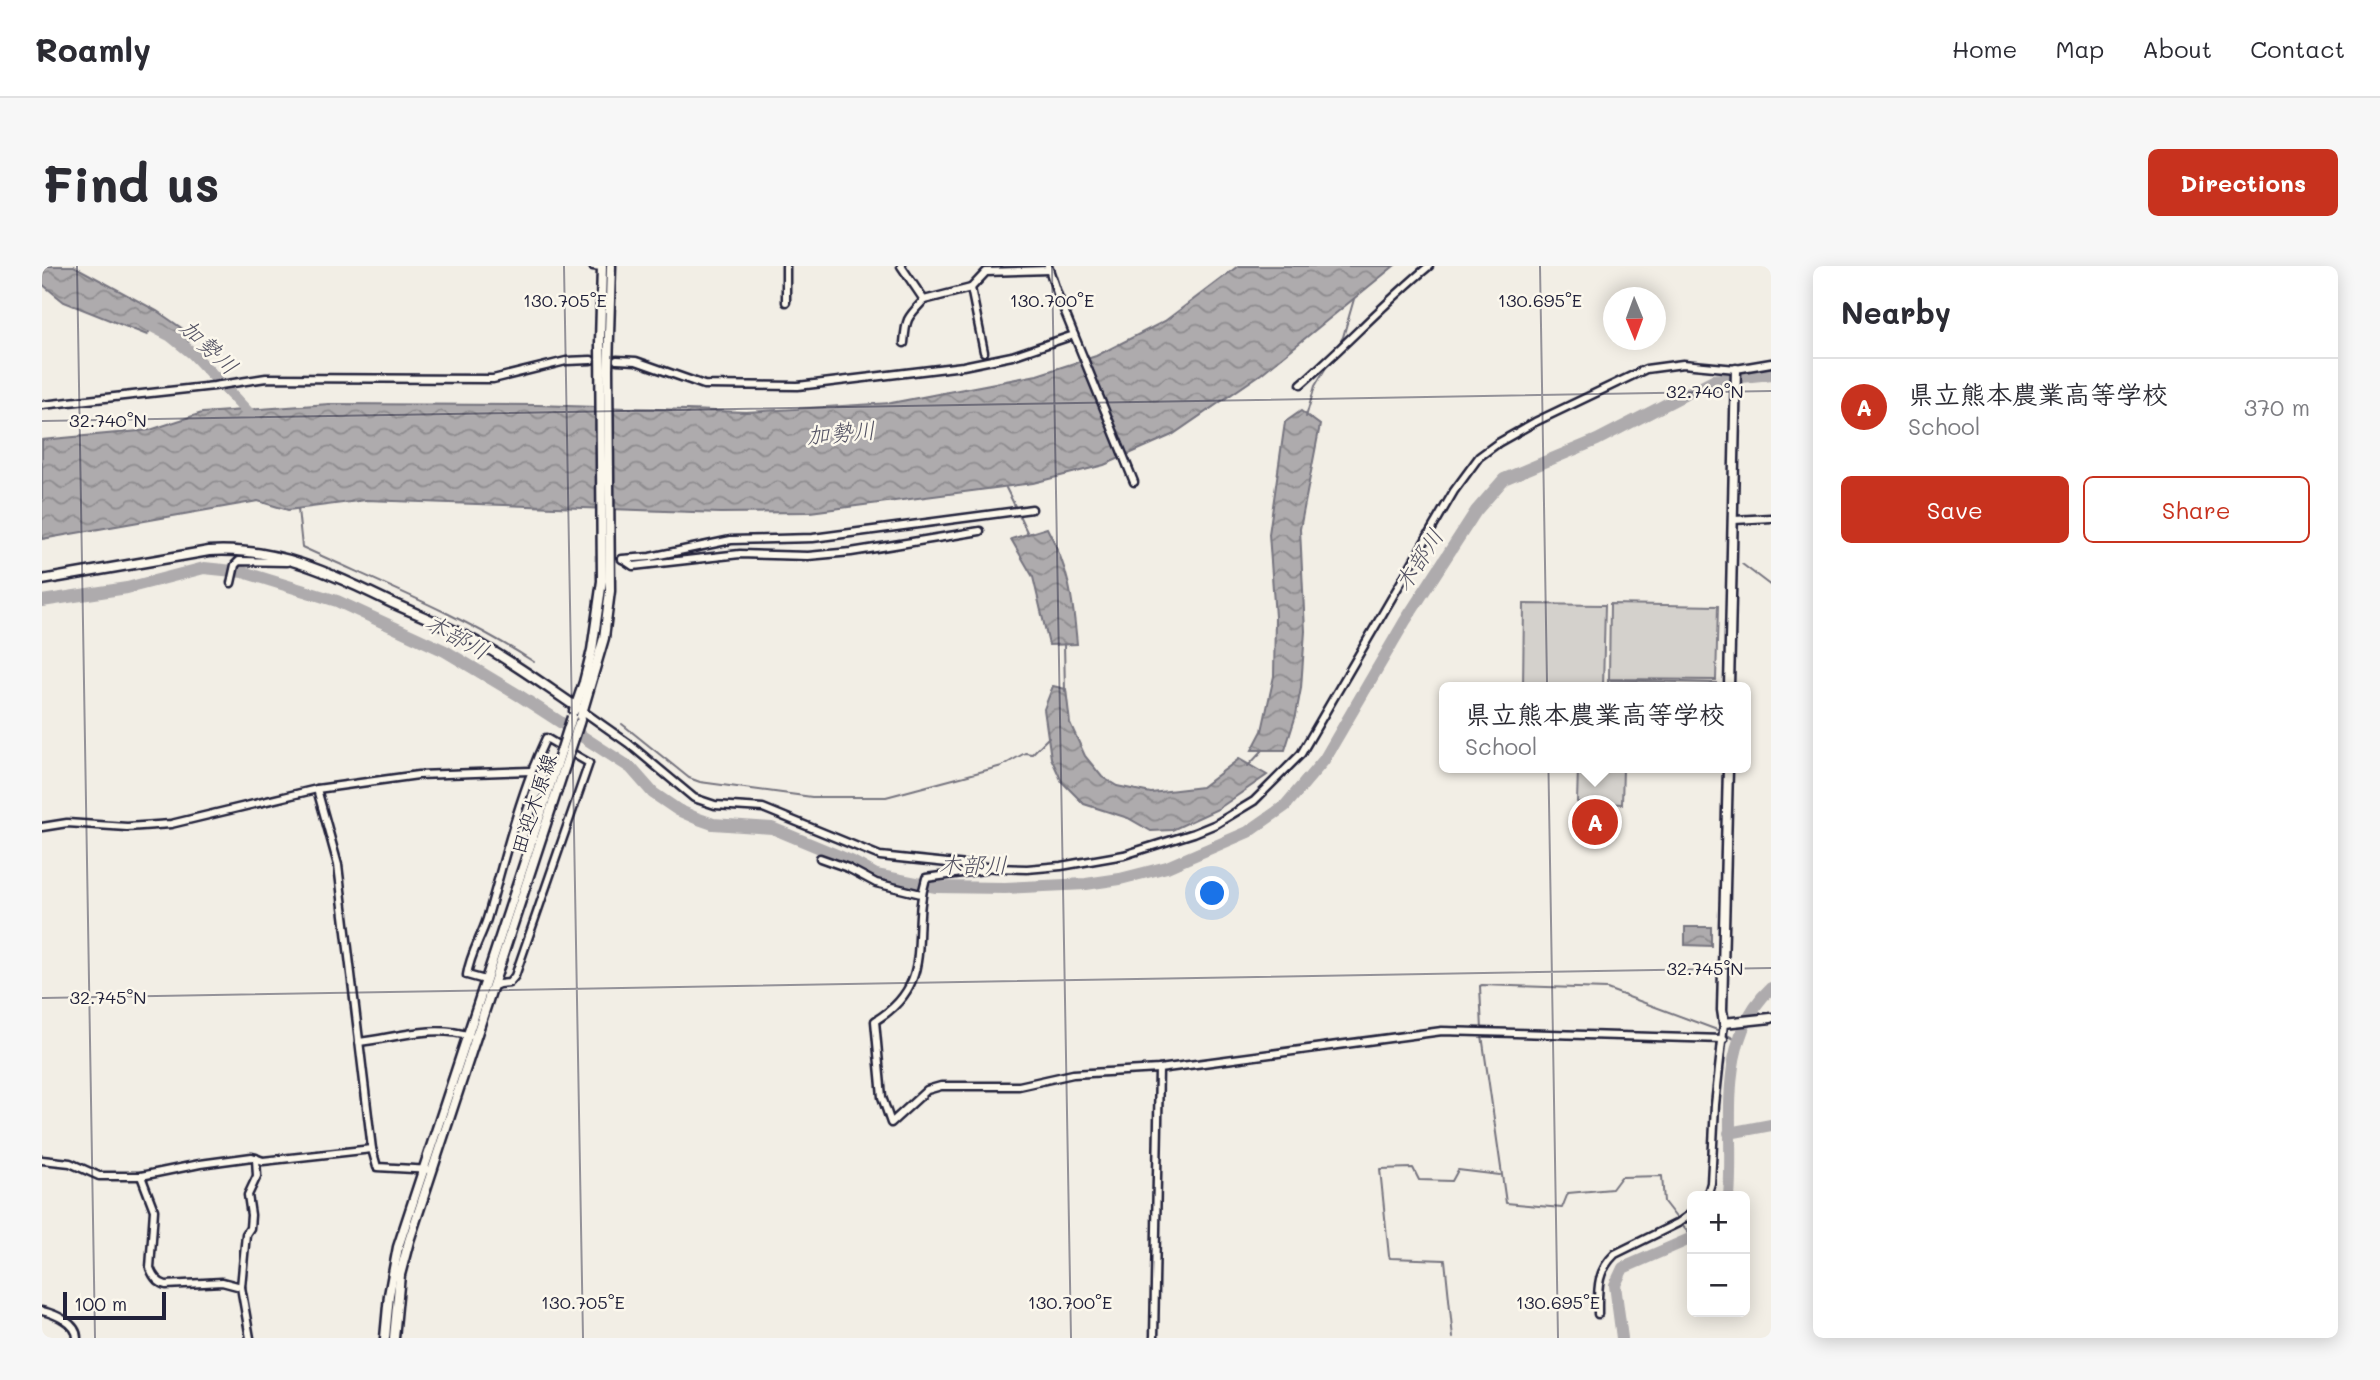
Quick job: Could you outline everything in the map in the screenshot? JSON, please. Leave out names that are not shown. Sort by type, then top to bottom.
[{"type":"main road","name":"田迎木原線","points":[[385,1338],[394,1264],[422,1171],[471,1037],[492,988],[579,709],[598,619],[607,517],[604,378],[606,267]]},
{"type":"main road","points":[[1728,682],[1736,371]]},
{"type":"main road","points":[[43,578],[209,551],[232,550],[301,562],[479,643],[579,709]]},
{"type":"main road","name":"田迎木原線","points":[[394,1338],[400,1275],[471,1037],[485,980],[561,765]]},
{"type":"main road","points":[[1728,773],[1722,1010],[1724,1023],[1771,1018]]},
{"type":"street","points":[[593,266],[621,266]]},
{"type":"street","points":[[786,266],[786,302]]},
{"type":"street","points":[[901,266],[924,300]]},
{"type":"street","points":[[1301,384],[1429,266]]},
{"type":"street","points":[[904,343],[908,318],[912,310],[924,300],[971,288],[986,272],[1049,268],[1134,482]]},
{"type":"street","points":[[971,288],[984,352]]},
{"type":"street","points":[[617,360],[636,361],[704,386],[798,386],[963,366],[1012,356],[1074,335]]},
{"type":"street","points":[[42,405],[266,378],[493,379],[566,361],[591,360]]},
{"type":"street","points":[[579,709],[628,743],[694,798],[715,805],[763,808],[880,856],[996,869],[1027,869],[1124,855],[1216,824],[1269,789],[1301,754],[1416,552],[1479,457],[1535,422],[1646,369],[1683,364],[1736,371],[1771,363]]},
{"type":"street","points":[[979,531],[808,556],[740,554],[633,566],[622,559],[650,557],[731,540],[813,538],[1032,509]]},
{"type":"street","points":[[1734,520],[1771,518]]},
{"type":"street","points":[[231,583],[234,565],[239,561],[301,562]]},
{"type":"street","points":[[485,980],[467,975],[469,963],[485,925],[530,771],[546,738],[589,763],[515,976],[509,983],[492,988]]},
{"type":"street","points":[[42,827],[67,823],[127,827],[171,824],[317,789],[418,775],[530,771]]},
{"type":"street","points":[[317,789],[338,865],[372,1149],[377,1167],[432,1170]]},
{"type":"street","points":[[820,858],[848,868],[876,883],[921,892]]},
{"type":"street","points":[[996,869],[926,878],[921,892],[920,940],[915,976],[892,1010],[875,1021],[882,1097],[891,1123],[927,1090],[941,1086],[1019,1086],[1073,1074],[1159,1069],[1442,1031],[1724,1039]]},
{"type":"street","points":[[1709,1191],[1724,1023]]},
{"type":"street","points":[[359,1042],[403,1033],[444,1032],[471,1037]]},
{"type":"street","points":[[1154,1338],[1159,1069]]},
{"type":"street","points":[[42,1160],[70,1163],[99,1176],[141,1175],[200,1164],[256,1158],[263,1161],[372,1149]]},
{"type":"street","points":[[250,1338],[241,1287],[246,1234],[250,1228],[251,1215],[248,1195],[257,1176],[256,1158]]},
{"type":"street","points":[[141,1175],[154,1210],[150,1268],[160,1284],[222,1282],[241,1287]]},
{"type":"street","points":[[1598,1314],[1597,1282],[1609,1260],[1615,1254],[1687,1217]]},
{"type":"street","points":[[42,1311],[53,1314],[73,1327],[77,1338]]},
{"type":"shaded area","points":[[1524,604],[1605,605],[1603,682],[1523,682]]},
{"type":"shaded area","points":[[1610,604],[1718,606],[1716,680],[1609,679]]},
{"type":"shaded area","points":[[1608,680],[1680,682],[1608,682]]},
{"type":"shaded area","points":[[1578,773],[1623,773],[1622,804],[1577,802]]},
{"type":"water","points":[[42,266],[74,266],[157,311],[193,336],[185,346],[159,325],[153,326],[147,335],[64,302],[42,284]]},
{"type":"water","points":[[1238,266],[1394,266],[1261,374],[1172,435],[1104,465],[1033,483],[810,512],[720,513],[366,500],[288,510],[258,501],[42,539],[42,440],[150,430],[202,413],[329,404],[537,405],[746,412],[891,403],[1037,375],[1096,356],[1165,321]]},
{"type":"water","points":[[1301,411],[1320,425],[1300,529],[1305,631],[1301,688],[1285,750],[1252,750],[1262,731],[1274,676],[1275,617],[1269,534],[1285,422]]},
{"type":"water","points":[[1047,528],[1069,584],[1077,644],[1049,645],[1033,577],[1011,539]]},
{"type":"water","points":[[1053,686],[1066,689],[1070,723],[1085,756],[1102,777],[1117,786],[1151,793],[1202,787],[1239,759],[1267,775],[1218,809],[1172,830],[1151,831],[1128,818],[1084,804],[1062,782],[1051,758],[1044,709]]},
{"type":"water","points":[[1685,927],[1711,927],[1711,946],[1685,945]]},
{"type":"waterway","points":[[1337,347],[1343,337],[1354,299]]},
{"type":"waterway","name":"加勢川","points":[[140,320],[171,336],[192,353],[257,422]]},
{"type":"waterway","points":[[1306,417],[1315,386],[1328,364]]},
{"type":"waterway","name":"木部川","points":[[42,601],[127,588],[204,568],[243,572],[337,601],[445,651],[631,768],[653,793],[678,810],[696,818],[713,824],[772,828],[851,861],[876,875],[936,887],[1005,888],[1086,884],[1167,867],[1248,832],[1285,806],[1324,760],[1405,621],[1476,511],[1504,479],[1597,440],[1713,380],[1771,374]]},
{"type":"waterway","points":[[1006,488],[1016,508]]},
{"type":"waterway","points":[[298,509],[302,547],[450,614],[534,662]]},
{"type":"waterway","points":[[1018,513],[1028,534]]},
{"type":"waterway","points":[[1742,564],[1771,586]]},
{"type":"waterway","points":[[1064,644],[1065,691]]},
{"type":"waterway","points":[[622,724],[689,778],[700,782],[812,797],[886,797],[1002,766],[1025,753],[1032,754],[1049,737]]},
{"type":"waterway","points":[[1248,766],[1263,750]]},
{"type":"waterway","points":[[1482,1030],[1482,985],[1607,989],[1720,1031]]},
{"type":"waterway","points":[[1729,1191],[1734,1059],[1741,1033],[1753,1009],[1771,988]]},
{"type":"waterway","points":[[1725,1034],[1738,1041],[1737,1043]]},
{"type":"waterway","points":[[1482,1035],[1506,1203],[1562,1208],[1568,1193],[1612,1189],[1621,1177],[1662,1176],[1664,1202],[1678,1220]]},
{"type":"waterway","points":[[1729,1133],[1771,1125]]},
{"type":"waterway","points":[[1453,1338],[1445,1260],[1389,1256],[1380,1169],[1413,1168],[1419,1180],[1452,1181],[1458,1170],[1500,1175]]},
{"type":"waterway","points":[[1681,1224],[1687,1231]]},
{"type":"waterway","points":[[1622,1338],[1615,1285],[1623,1268],[1687,1240]]},
{"type":"tunnel","points":[[594,558],[622,559]]},
{"type":"place","name":"県立熊本農業高等学校","points":[[1595,822]]}]
